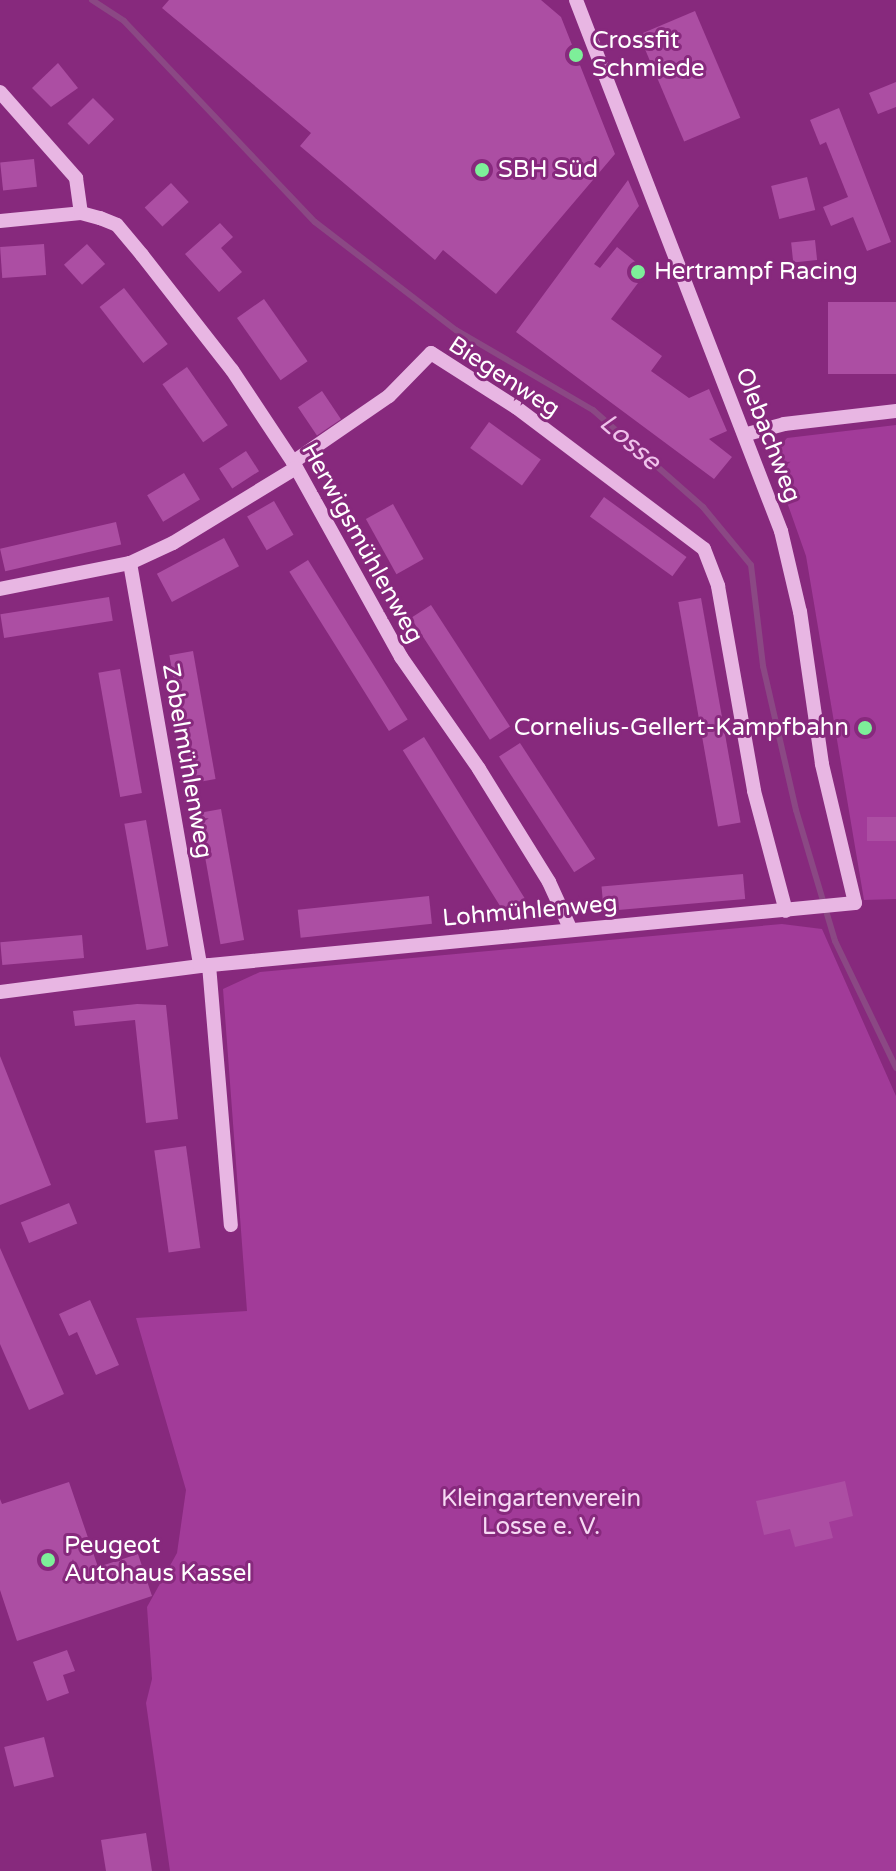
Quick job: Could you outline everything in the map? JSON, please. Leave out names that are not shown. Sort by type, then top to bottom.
[{"type":"street","name":"Olebachweg","points":[[576,3],[747,434],[781,531],[800,612],[822,764],[850,904]]},
{"type":"street","points":[[0,92],[76,178],[81,213]]},
{"type":"street","name":"Herwigsmühlenweg","points":[[0,221],[81,213],[117,225],[232,370],[295,465],[401,657],[479,769],[549,882],[570,928]]},
{"type":"street","name":"Biegenweg","points":[[295,465],[389,396],[431,353],[517,408],[704,549],[718,586],[754,791],[792,910]]},
{"type":"street","points":[[747,434],[784,424],[896,411]]},
{"type":"street","points":[[0,589],[130,563],[173,543],[295,465]]},
{"type":"street","name":"Zobelmühlenweg","points":[[130,563],[204,966]]},
{"type":"street","name":"Lohmühlenweg","points":[[0,992],[204,966],[570,928],[850,904]]},
{"type":"street","points":[[204,966],[231,1225]]},
{"type":"green space","name":"Cornelius-Gellert-Kampfbahn","points":[[896,425],[896,899],[864,900],[806,556],[776,471],[776,451],[787,438]]},
{"type":"green space","name":"Kleingartenverein Losse e. V.","points":[[782,924],[822,929],[896,1096],[896,1871],[170,1871],[146,1703],[152,1679],[147,1607],[177,1553],[186,1490],[136,1318],[247,1311],[223,989],[260,972]]},
{"type":"building","points":[[169,0],[541,0],[561,17],[615,154],[496,294],[443,250],[435,260],[300,146],[311,133],[162,8]]},
{"type":"building","points":[[695,11],[740,118],[684,142],[639,35]]},
{"type":"building","points":[[58,63],[78,88],[51,107],[32,88]]},
{"type":"building","points":[[896,82],[896,107],[878,114],[869,93]]},
{"type":"building","points":[[93,98],[114,119],[89,145],[68,123]]},
{"type":"building","points":[[839,108],[891,242],[867,251],[853,217],[831,226],[823,207],[848,197],[826,142],[820,145],[810,120]]},
{"type":"building","points":[[34,159],[37,187],[3,190],[0,163]]},
{"type":"building","points":[[807,177],[815,210],[779,219],[771,186]]},
{"type":"building","points":[[628,180],[639,206],[594,264],[600,268],[617,247],[647,271],[611,319],[662,356],[651,371],[689,398],[709,389],[727,431],[709,439],[732,457],[714,479],[516,332]]},
{"type":"building","points":[[171,183],[189,202],[162,227],[145,208]]},
{"type":"building","points":[[220,223],[233,237],[221,248],[242,272],[219,292],[185,254]]},
{"type":"building","points":[[815,240],[817,260],[793,262],[791,243]]},
{"type":"building","points":[[44,244],[46,275],[2,278],[0,247]]},
{"type":"building","points":[[87,244],[105,264],[82,285],[64,265]]},
{"type":"building","points":[[124,288],[168,344],[143,363],[100,307]]},
{"type":"building","points":[[264,299],[308,361],[281,380],[237,318]]},
{"type":"building","points":[[828,302],[896,302],[896,374],[828,374]]},
{"type":"building","points":[[187,367],[228,425],[203,442],[162,384]]},
{"type":"building","points":[[322,391],[341,419],[317,435],[298,407]]},
{"type":"building","points":[[489,422],[541,460],[522,486],[470,448]]},
{"type":"building","points":[[246,451],[259,471],[232,489],[219,468]]},
{"type":"building","points":[[184,473],[200,500],[163,522],[147,495]]},
{"type":"building","points":[[604,497],[687,557],[672,576],[590,516]]},
{"type":"building","points":[[274,501],[294,535],[267,550],[247,516]]},
{"type":"building","points":[[393,504],[424,559],[396,574],[366,519]]},
{"type":"building","points":[[116,522],[121,544],[5,571],[0,549]]},
{"type":"building","points":[[224,538],[239,566],[172,602],[157,574]]},
{"type":"building","points":[[308,560],[408,719],[389,731],[289,572]]},
{"type":"building","points":[[109,597],[113,621],[4,638],[0,614]]},
{"type":"building","points":[[701,598],[741,823],[718,827],[678,602]]},
{"type":"building","points":[[431,605],[510,727],[490,740],[411,618]]},
{"type":"building","points":[[193,651],[216,779],[192,783],[169,655]]},
{"type":"building","points":[[120,669],[142,793],[120,797],[98,673]]},
{"type":"building","points":[[424,737],[525,898],[503,911],[403,750]]},
{"type":"building","points":[[520,743],[595,859],[574,872],[499,757]]},
{"type":"building","points":[[221,809],[244,940],[220,944],[197,813]]},
{"type":"building","points":[[867,817],[896,817],[896,841],[867,841]]},
{"type":"building","points":[[146,820],[168,946],[147,950],[124,824]]},
{"type":"building","points":[[743,874],[745,899],[604,911],[602,886]]},
{"type":"building","points":[[429,896],[432,924],[301,938],[298,910]]},
{"type":"building","points":[[82,935],[84,958],[2,965],[0,942]]},
{"type":"building","points":[[137,1004],[166,1005],[178,1119],[146,1123],[135,1020],[75,1026],[73,1011]]},
{"type":"building","points":[[0,1056],[51,1185],[0,1205]]},
{"type":"building","points":[[186,1146],[200,1248],[169,1252],[154,1150]]},
{"type":"building","points":[[69,1203],[77,1223],[29,1243],[21,1222]]},
{"type":"building","points":[[0,1248],[64,1394],[29,1410],[0,1344]]},
{"type":"building","points":[[90,1300],[119,1365],[96,1375],[77,1332],[69,1336],[59,1314]]},
{"type":"building","points":[[845,1481],[853,1516],[829,1522],[833,1538],[795,1547],[790,1529],[764,1535],[756,1501]]},
{"type":"building","name":"Peugeot Autohaus Kassel","points":[[69,1482],[98,1567],[138,1554],[152,1596],[17,1641],[0,1590],[0,1499],[2,1504]]},
{"type":"building","points":[[67,1650],[75,1671],[63,1675],[69,1693],[47,1701],[33,1662]]},
{"type":"building","points":[[44,1737],[54,1777],[14,1787],[4,1747]]},
{"type":"building","points":[[146,1833],[152,1871],[106,1871],[101,1840]]},
{"type":"waterway","name":"Losse","points":[[92,0],[124,21],[315,222],[456,330],[593,410],[703,507],[751,565],[763,666],[796,810],[835,941],[896,1068]]},
{"type":"place","name":"Crossfit Schmiede","points":[[576,55]]},
{"type":"place","name":"SBH Süd","points":[[482,170]]},
{"type":"place","name":"Hertrampf Racing","points":[[638,272]]},
{"type":"place","name":"Cornelius-Gellert-Kampfbahn","points":[[865,728]]},
{"type":"place","name":"Peugeot Autohaus Kassel","points":[[48,1560]]}]
